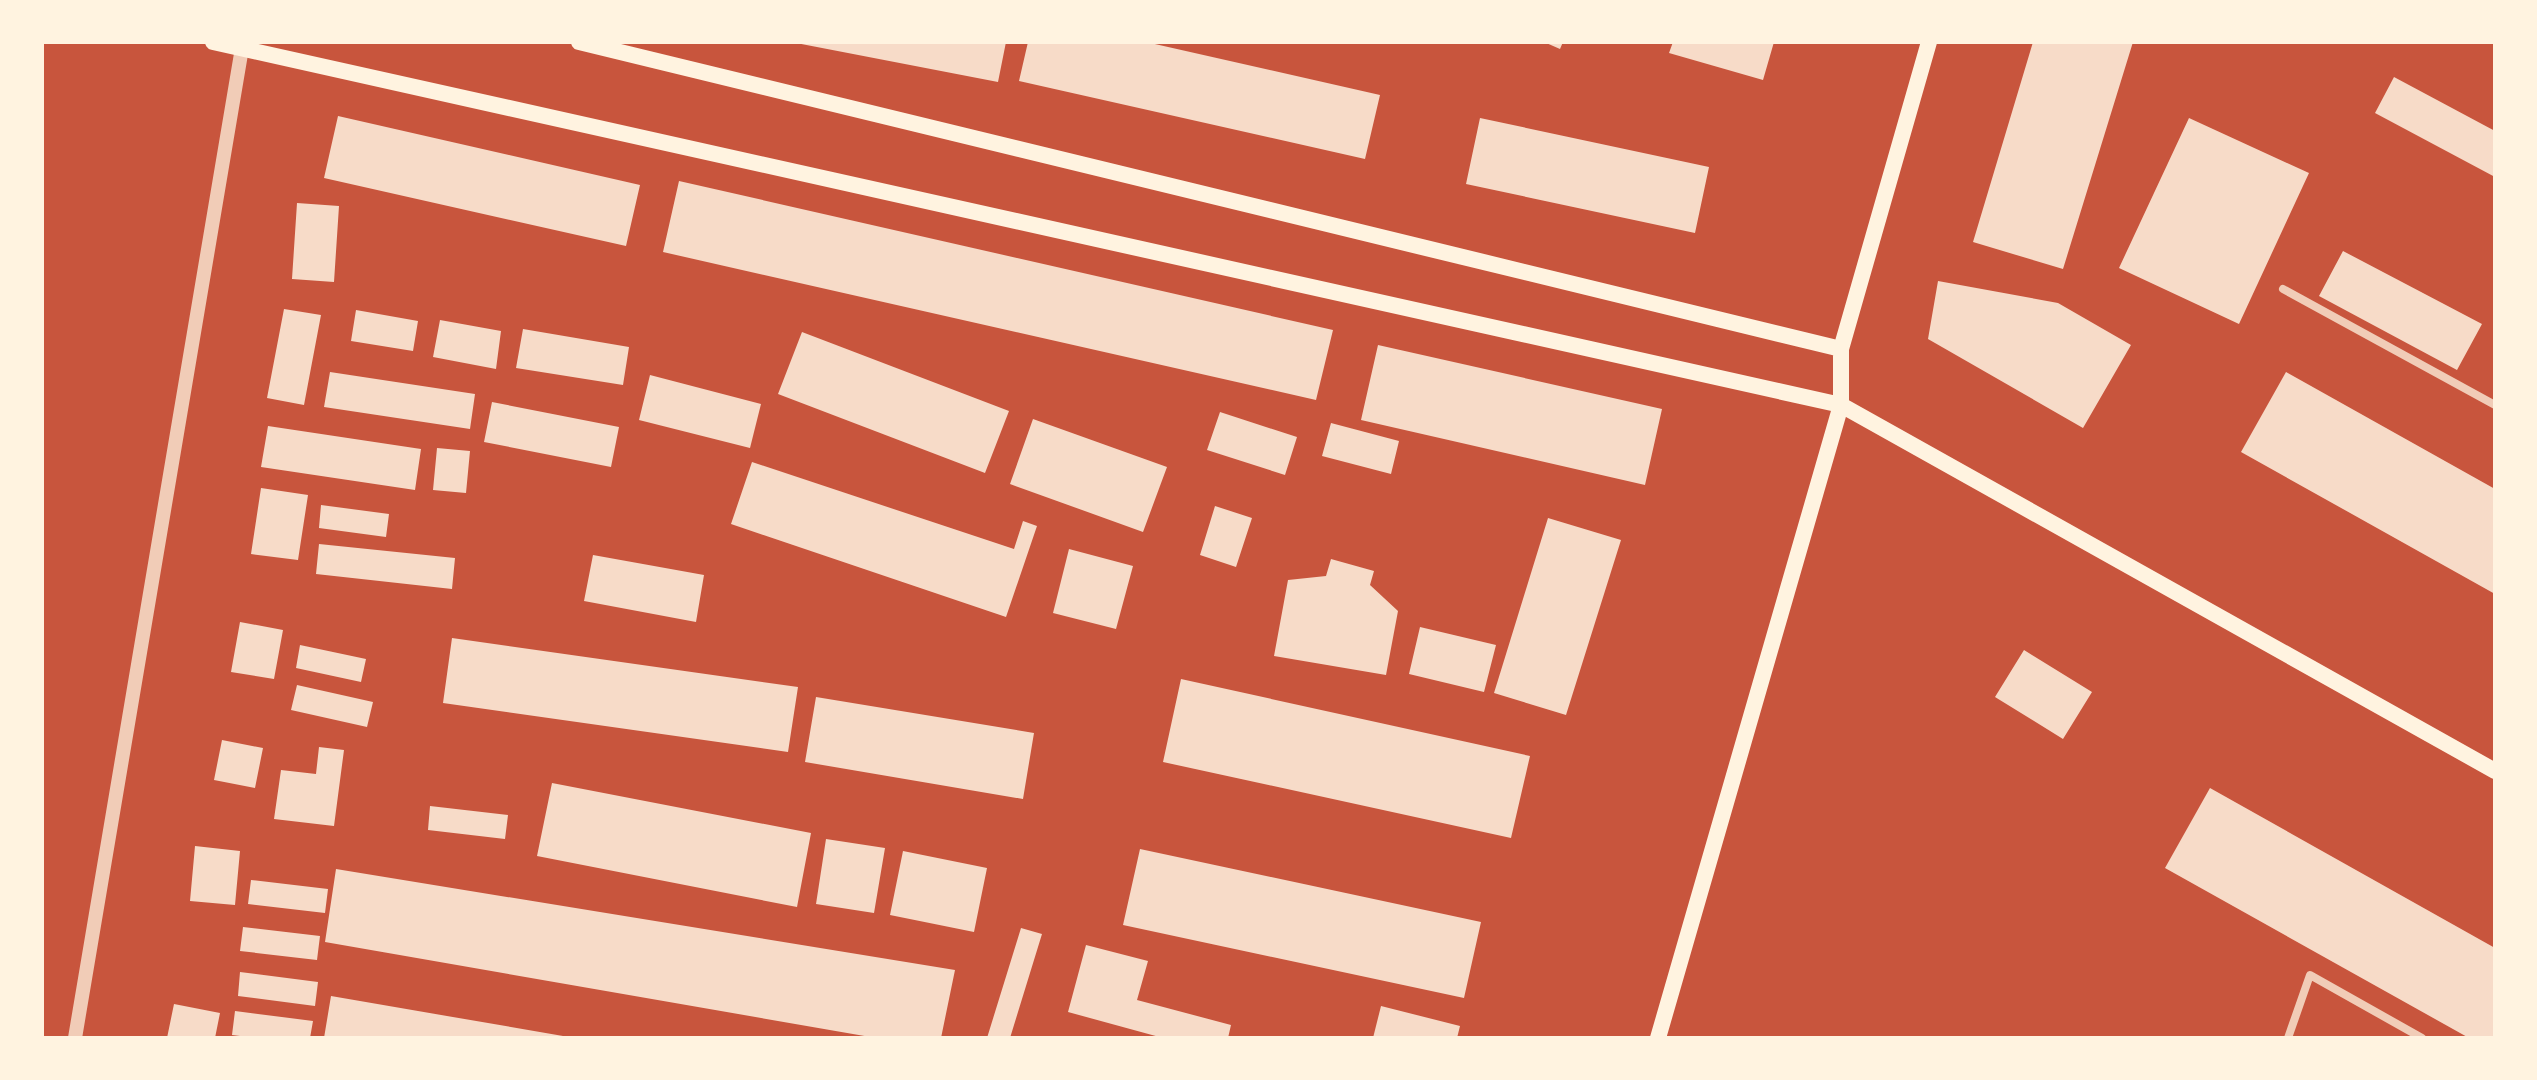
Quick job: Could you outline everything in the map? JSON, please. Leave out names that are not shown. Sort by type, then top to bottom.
[{"type":"main road","points":[[213,42],[242,45],[1841,405],[2495,771]]},
{"type":"main road","points":[[579,42],[1841,349]]},
{"type":"main road","points":[[1658,1038],[1841,405],[1841,349],[1929,42]]},
{"type":"street","points":[[75,1038],[242,45]]},
{"type":"street","points":[[2283,289],[2495,405]]},
{"type":"street","points":[[2288,1038],[2310,975],[2422,1038]]},
{"type":"building","points":[[791,42],[1006,42],[998,82]]},
{"type":"building","points":[[1028,42],[1146,42],[1380,95],[1365,159],[1019,81]]},
{"type":"building","points":[[1544,42],[1563,42],[1560,49]]},
{"type":"building","points":[[1673,42],[1774,42],[1763,80],[1669,53]]},
{"type":"building","points":[[2033,42],[2133,42],[2063,269],[1973,242]]},
{"type":"building","points":[[2394,77],[2495,131],[2495,177],[2375,113]]},
{"type":"building","points":[[338,116],[640,185],[626,246],[324,178]]},
{"type":"building","points":[[1480,118],[1709,167],[1695,233],[1466,184]]},
{"type":"building","points":[[2189,118],[2309,173],[2239,324],[2119,268]]},
{"type":"building","points":[[679,181],[1333,330],[1316,400],[663,252]]},
{"type":"building","points":[[297,203],[339,206],[334,282],[292,279]]},
{"type":"building","points":[[2343,251],[2482,324],[2457,370],[2319,296]]},
{"type":"building","points":[[1938,281],[2058,303],[2131,345],[2083,428],[1928,339]]},
{"type":"building","points":[[284,309],[321,315],[304,405],[267,398]]},
{"type":"building","points":[[356,310],[418,321],[413,351],[351,341]]},
{"type":"building","points":[[440,320],[501,331],[496,369],[433,357]]},
{"type":"building","points":[[523,329],[629,347],[623,385],[516,368]]},
{"type":"building","points":[[802,332],[1009,411],[985,473],[778,394]]},
{"type":"building","points":[[1378,345],[1662,409],[1645,485],[1361,420]]},
{"type":"building","points":[[330,372],[475,394],[470,429],[324,407]]},
{"type":"building","points":[[2286,372],[2495,489],[2495,594],[2241,452]]},
{"type":"building","points":[[650,375],[761,404],[750,448],[639,420]]},
{"type":"building","points":[[492,402],[619,427],[611,467],[484,442]]},
{"type":"building","points":[[1220,412],[1297,437],[1285,475],[1207,450]]},
{"type":"building","points":[[1033,419],[1167,467],[1143,532],[1010,484]]},
{"type":"building","points":[[1331,423],[1399,441],[1391,474],[1322,456]]},
{"type":"building","points":[[268,426],[421,449],[415,490],[261,467]]},
{"type":"building","points":[[437,448],[470,451],[466,493],[433,490]]},
{"type":"building","points":[[752,462],[1014,549],[1023,521],[1037,526],[1006,617],[731,524]]},
{"type":"building","points":[[261,488],[308,495],[298,560],[251,554]]},
{"type":"building","points":[[321,505],[389,514],[386,537],[319,528]]},
{"type":"building","points":[[1215,506],[1252,518],[1236,567],[1200,555]]},
{"type":"building","points":[[1548,518],[1621,540],[1566,715],[1494,693]]},
{"type":"building","points":[[319,544],[455,558],[452,589],[316,574]]},
{"type":"building","points":[[1069,549],[1133,566],[1116,629],[1053,613]]},
{"type":"building","points":[[593,555],[704,575],[696,622],[584,601]]},
{"type":"building","points":[[1331,559],[1374,571],[1370,585],[1398,611],[1386,675],[1274,656],[1288,580],[1326,576]]},
{"type":"building","points":[[240,622],[283,630],[274,679],[231,672]]},
{"type":"building","points":[[1420,627],[1496,645],[1484,692],[1409,674]]},
{"type":"building","points":[[452,638],[798,687],[788,752],[443,703]]},
{"type":"building","points":[[300,645],[366,659],[361,682],[296,668]]},
{"type":"building","points":[[2024,650],[2092,692],[2063,739],[1995,697]]},
{"type":"building","points":[[1181,679],[1530,756],[1511,838],[1163,762]]},
{"type":"building","points":[[297,685],[373,702],[367,727],[291,710]]},
{"type":"building","points":[[816,697],[1034,733],[1023,799],[805,762]]},
{"type":"building","points":[[222,740],[263,748],[255,788],[214,780]]},
{"type":"building","points":[[319,747],[344,750],[334,826],[274,819],[281,770],[316,774]]},
{"type":"building","points":[[552,783],[811,833],[797,907],[537,856]]},
{"type":"building","points":[[2210,788],[2495,948],[2493,1038],[2469,1038],[2165,868]]},
{"type":"building","points":[[430,806],[508,815],[505,839],[428,830]]},
{"type":"building","points":[[826,839],[885,848],[874,913],[816,904]]},
{"type":"building","points":[[195,846],[240,851],[235,905],[190,901]]},
{"type":"building","points":[[1140,849],[1481,922],[1464,998],[1123,925]]},
{"type":"building","points":[[903,851],[987,868],[974,932],[890,915]]},
{"type":"building","points":[[336,869],[955,970],[941,1038],[876,1038],[325,942]]},
{"type":"building","points":[[251,880],[328,889],[325,913],[248,904]]},
{"type":"building","points":[[243,927],[320,936],[317,960],[240,951]]},
{"type":"building","points":[[1021,928],[1042,934],[1010,1038],[987,1038]]},
{"type":"building","points":[[1086,945],[1148,961],[1137,1000],[1231,1025],[1228,1038],[1163,1038],[1068,1012]]},
{"type":"building","points":[[240,972],[318,982],[315,1006],[238,996]]},
{"type":"building","points":[[331,996],[563,1036],[563,1038],[324,1038]]},
{"type":"building","points":[[174,1004],[220,1013],[215,1038],[167,1038]]},
{"type":"building","points":[[1381,1006],[1460,1026],[1457,1038],[1373,1038]]},
{"type":"building","points":[[235,1011],[313,1021],[310,1038],[232,1035]]}]
